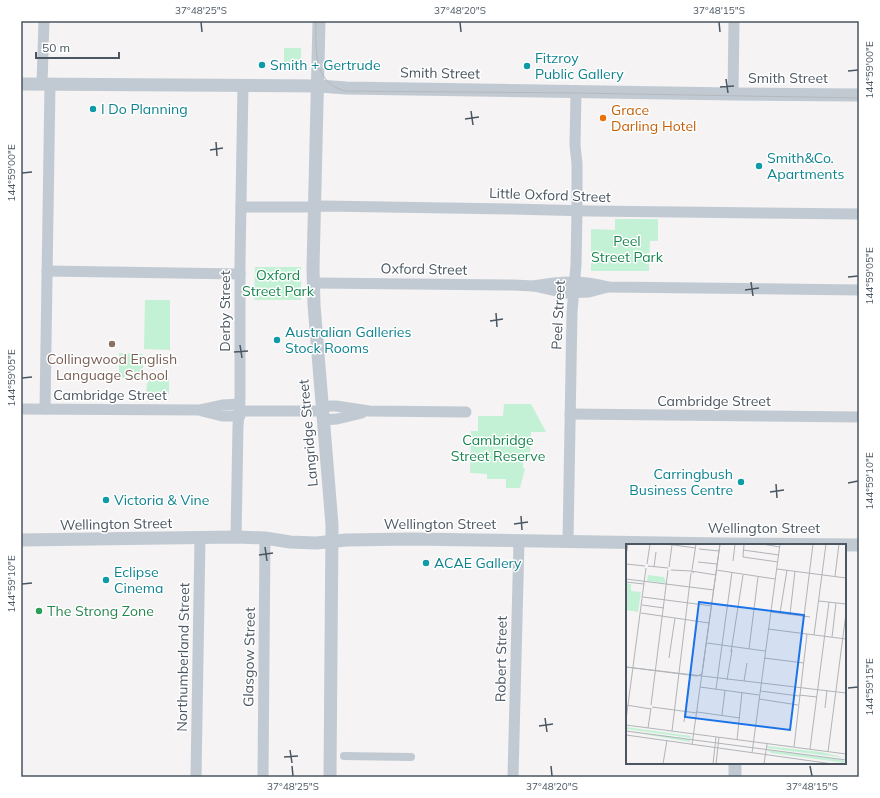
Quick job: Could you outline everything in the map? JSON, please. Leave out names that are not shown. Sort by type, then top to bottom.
[{"type":"street","points":[[44,21],[46,84],[47,271],[45,409]]},
{"type":"street","name":"Langridge Street","points":[[319,21],[314,283],[315,320],[332,541],[330,596],[330,777]]},
{"type":"street","points":[[733,94],[734,21]]},
{"type":"street","name":"Smith Street","points":[[21,84],[242,85],[346,88],[859,95]]},
{"type":"street","name":"Derby Street","points":[[236,537],[238,426],[240,411],[242,85]]},
{"type":"street","name":"Peel Street","points":[[568,541],[573,293],[577,211],[577,164],[575,145],[576,91]]},
{"type":"street","name":"Little Oxford Street","points":[[241,207],[315,208],[322,206],[505,208],[577,211],[859,214]]},
{"type":"street","points":[[47,271],[240,274]]},
{"type":"street","name":"Oxford Street","points":[[314,283],[534,286],[574,281],[589,282],[608,287],[859,290]]},
{"type":"street","name":"Oxford Street","points":[[534,286],[558,292],[573,293],[589,292],[608,287]]},
{"type":"street","name":"Cambridge Street","points":[[21,409],[199,410],[222,405],[240,411],[466,412]]},
{"type":"street","name":"Cambridge Street","points":[[570,414],[859,417]]},
{"type":"street","name":"Wellington Street","points":[[21,540],[236,537],[316,543],[332,541],[412,539],[694,544]]},
{"type":"street","name":"Northumberland Street","points":[[196,777],[200,538]]},
{"type":"street","name":"Glasgow Street","points":[[262,777],[265,538]]},
{"type":"street","name":"Robert Street","points":[[514,777],[519,541]]},
{"type":"street","name":"Wellington Street","points":[[846,545],[859,545]]},
{"type":"street","points":[[344,756],[411,757]]},
{"type":"street","points":[[735,764],[735,777]]},
{"type":"green space","points":[[284,48],[301,48],[301,70],[284,70]]},
{"type":"green space","name":"Peel Street Park","points":[[615,219],[658,219],[658,241],[650,241],[649,271],[591,271],[591,229],[615,230]]},
{"type":"green space","name":"Oxford Street Park","points":[[255,267],[301,267],[301,300],[254,300]]},
{"type":"green space","points":[[145,300],[170,300],[170,350],[144,349]]},
{"type":"green space","points":[[119,353],[143,354],[143,378],[119,378]]},
{"type":"green space","points":[[151,376],[169,377],[169,394],[146,394],[147,384]]},
{"type":"green space","name":"Cambridge Street Reserve","points":[[504,404],[531,404],[546,432],[531,432],[530,458],[523,458],[523,468],[525,469],[520,488],[506,488],[506,479],[487,479],[487,474],[470,473],[471,431],[478,431],[478,416],[503,416]]},
{"type":"tram line","points":[[316,21],[316,53],[321,72],[334,87],[345,91],[859,98]]},
{"type":"place","name":"Smith + Gertrude","points":[[262,65]]},
{"type":"place","name":"Fitzroy Public Gallery","points":[[527,66]]},
{"type":"place","name":"I Do Planning","points":[[93,109]]},
{"type":"place","name":"Grace Darling Hotel","points":[[603,118]]},
{"type":"place","name":"Smith&Co. Apartments","points":[[759,166]]},
{"type":"place","name":"Australian Galleries Stock Rooms","points":[[277,340]]},
{"type":"place","name":"Collingwood English Language School","points":[[112,344]]},
{"type":"place","name":"Carringbush Business Centre","points":[[741,482]]},
{"type":"place","name":"Victoria & Vine","points":[[106,500]]},
{"type":"place","name":"ACAE Gallery","points":[[426,563]]},
{"type":"place","name":"Eclipse Cinema","points":[[106,580]]},
{"type":"place","name":"The Strong Zone","points":[[39,611]]}]
